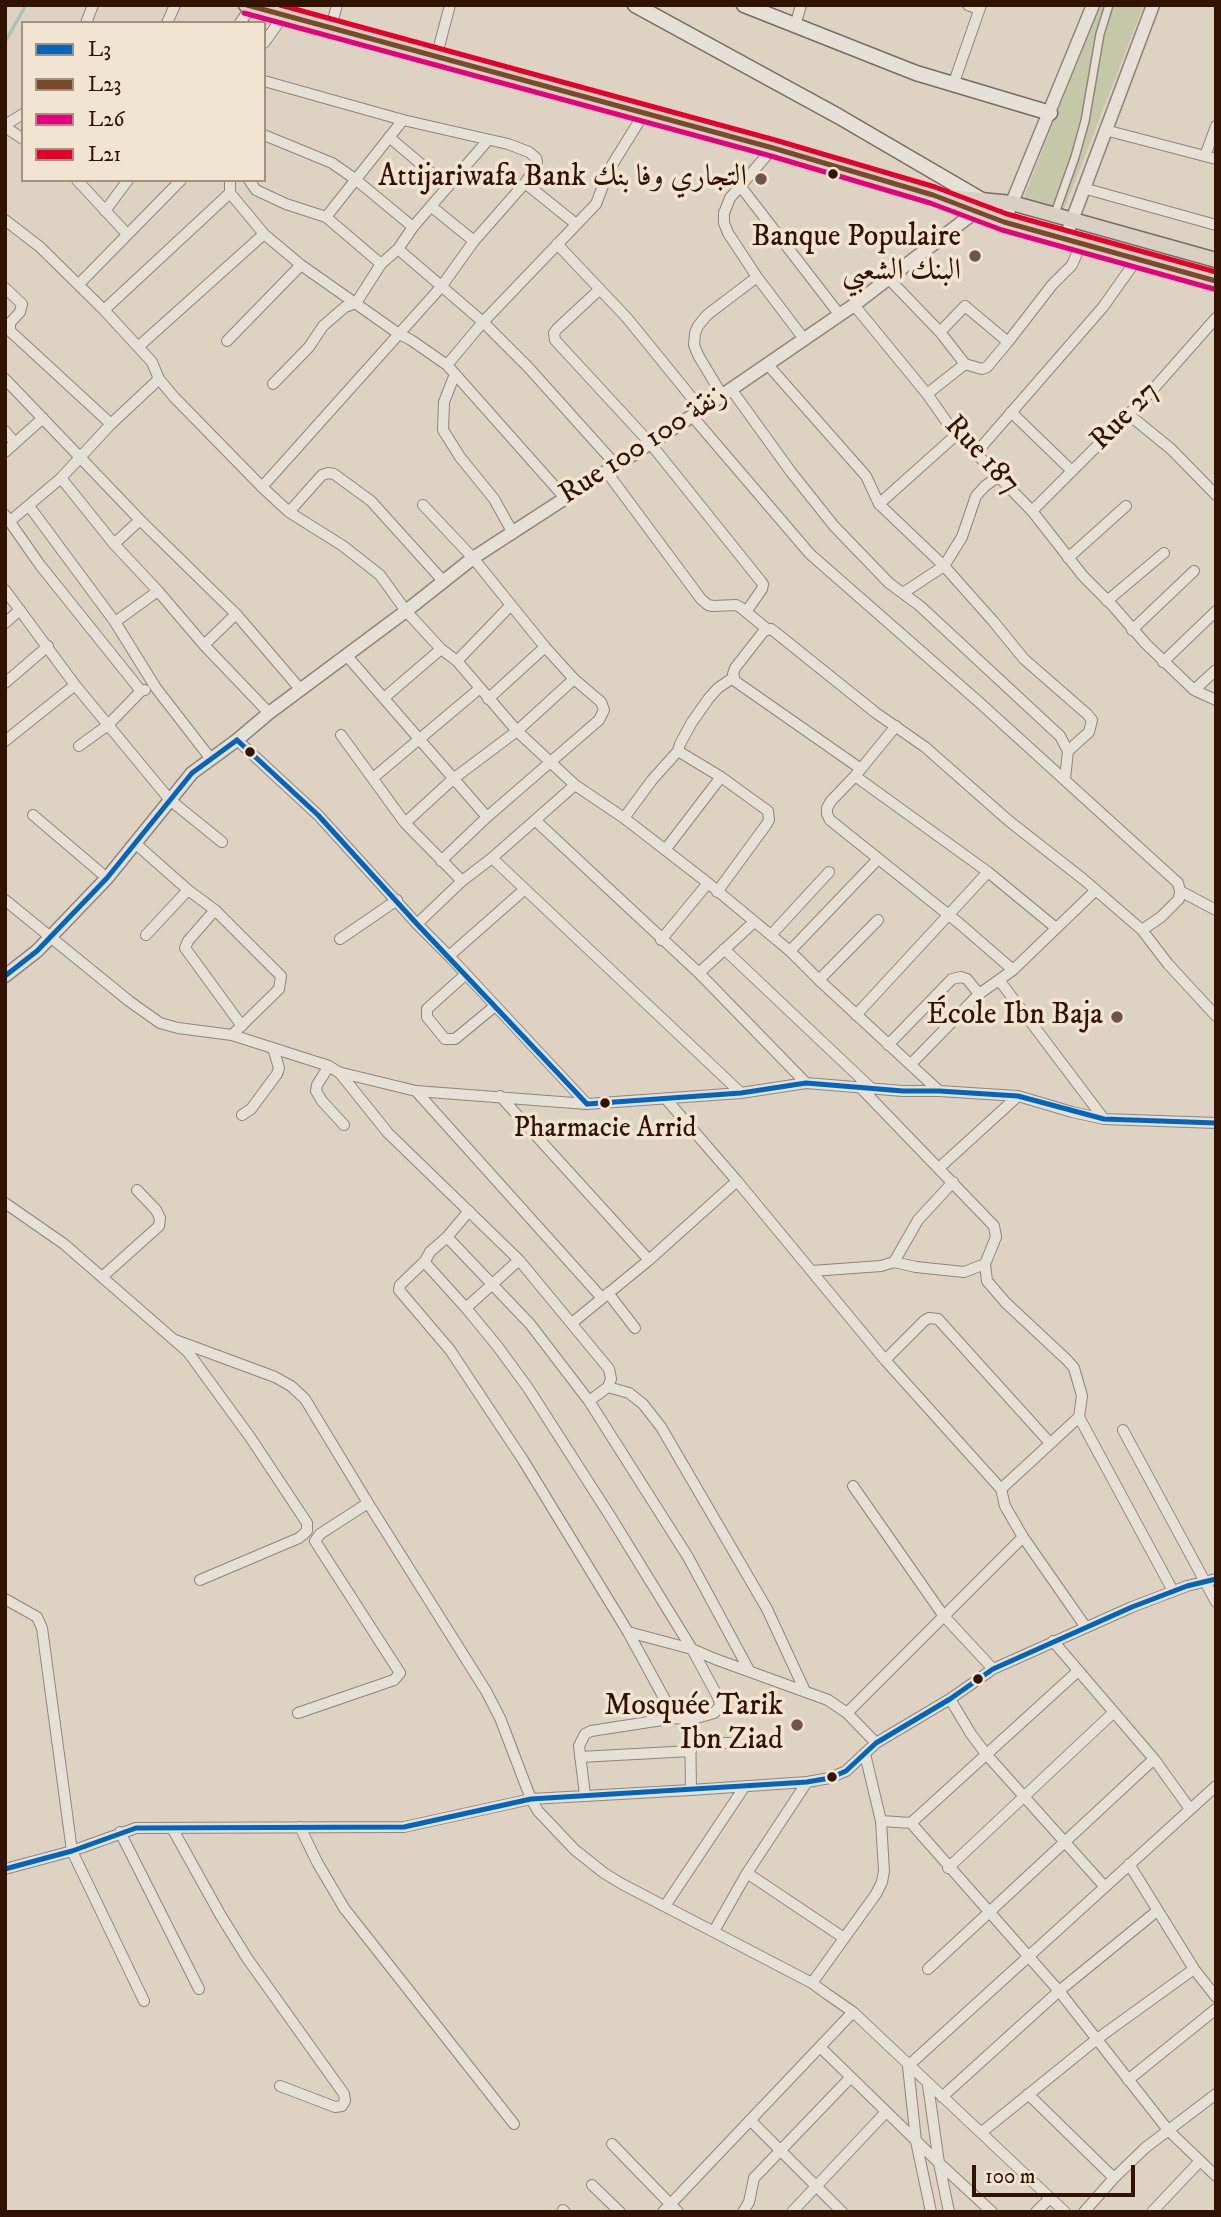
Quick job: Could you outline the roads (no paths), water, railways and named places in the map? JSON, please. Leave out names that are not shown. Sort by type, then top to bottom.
[{"type":"main road","points":[[635,5],[838,116],[1004,222],[1216,281]]},
{"type":"main road","points":[[744,5],[916,73],[1050,113]]},
{"type":"main road","points":[[248,6],[773,148],[933,195],[979,206],[1012,203],[1216,260]]},
{"type":"street","points":[[168,21],[176,5]]},
{"type":"street","points":[[331,27],[337,5]]},
{"type":"street","points":[[436,58],[450,5]]},
{"type":"street","points":[[795,26],[802,5]]},
{"type":"street","points":[[953,85],[980,7],[968,5]]},
{"type":"street","points":[[1004,222],[1093,5]]},
{"type":"street","points":[[1054,216],[1085,121],[1100,34],[1109,5]]},
{"type":"street","points":[[1065,239],[1153,5]]},
{"type":"street","points":[[266,40],[284,15]]},
{"type":"street","points":[[261,487],[441,287],[474,241],[536,167],[536,158],[519,148],[403,120],[266,82]]},
{"type":"street","points":[[21,115],[5,126],[21,138]]},
{"type":"street","points":[[446,365],[483,322],[596,204],[609,170],[643,115]]},
{"type":"street","points":[[326,217],[403,120]]},
{"type":"street","points":[[1205,156],[1216,126]]},
{"type":"street","points":[[1105,130],[1216,159]]},
{"type":"street","points":[[266,136],[332,163],[413,227]]},
{"type":"street","points":[[389,137],[448,187]]},
{"type":"street","points":[[273,384],[309,347],[323,326],[345,307],[356,303],[381,264],[398,249],[413,227],[488,140]]},
{"type":"street","points":[[773,148],[726,205],[724,223],[757,276],[804,339]]},
{"type":"street","points":[[79,182],[127,234]]},
{"type":"street","points":[[105,211],[127,182]]},
{"type":"street","points":[[79,284],[179,182]]},
{"type":"street","points":[[230,182],[230,193],[264,234],[302,265],[446,365],[565,498]]},
{"type":"street","points":[[250,182],[256,190],[286,204],[326,217],[381,264]]},
{"type":"street","points":[[524,183],[576,224]]},
{"type":"street","points":[[741,187],[839,314]]},
{"type":"street","points":[[1083,188],[1216,225]]},
{"type":"street","points":[[104,310],[230,193]]},
{"type":"street","name":"Rue 100 زنقة 100","points":[[5,976],[37,951],[107,878],[192,773],[473,558],[768,365],[854,304],[979,206]]},
{"type":"street","points":[[432,207],[474,241]]},
{"type":"street","points":[[5,220],[40,247],[104,310],[152,362],[159,379],[261,487],[289,512],[380,575],[406,611],[441,649],[457,661],[516,732],[575,785],[624,818],[790,951],[939,1091]]},
{"type":"street","points":[[138,347],[264,234]]},
{"type":"street","points":[[557,244],[627,318],[696,413],[810,554],[1168,871],[1178,883],[1179,898],[1161,917],[1142,930]]},
{"type":"street","points":[[888,278],[940,332],[965,363],[979,369],[987,367],[1052,285],[1072,265],[1081,244]]},
{"type":"street","points":[[398,249],[483,322],[528,367],[611,468],[701,599],[713,606],[736,605],[775,632],[876,713],[925,747],[1009,821],[1142,930],[1168,964],[1216,1016]]},
{"type":"street","points":[[976,453],[1102,307],[1137,259]]},
{"type":"street","points":[[228,341],[302,265]]},
{"type":"street","points":[[757,276],[707,315],[698,326],[694,345],[698,355],[834,526],[882,576],[920,606],[1060,736],[1068,751],[1065,779]]},
{"type":"street","points":[[5,288],[22,304],[20,312],[10,323],[10,331],[111,424]]},
{"type":"street","points":[[600,289],[557,328],[554,337],[650,443],[763,584],[761,592],[746,612]]},
{"type":"street","name":"Rue 187","points":[[854,304],[927,394],[956,435],[1032,511],[1068,558],[1132,629],[1194,690],[1216,700]]},
{"type":"street","points":[[940,332],[965,306],[1008,342]]},
{"type":"street","name":"Rue 27","points":[[1032,511],[1180,360],[1216,318]]},
{"type":"street","points":[[927,394],[965,363]]},
{"type":"street","points":[[768,365],[866,476],[878,504],[944,566],[1024,659],[1087,713],[1092,720],[1090,732],[1068,751]]},
{"type":"street","points":[[455,374],[444,402],[443,430],[460,457],[494,499],[513,533]]},
{"type":"street","points":[[5,379],[140,520],[236,614],[301,690]]},
{"type":"street","points":[[141,691],[7,519],[29,506],[61,478],[111,424],[159,379]]},
{"type":"street","points":[[1011,412],[1072,471]]},
{"type":"street","points":[[1128,414],[1171,449],[1216,495]]},
{"type":"street","points":[[5,452],[43,418]]},
{"type":"street","points":[[5,431],[15,443]]},
{"type":"street","points":[[878,504],[956,435]]},
{"type":"street","points":[[289,512],[322,475],[334,474],[371,501],[444,582]]},
{"type":"street","points":[[903,593],[944,566],[962,537],[976,496],[999,476]]},
{"type":"street","points":[[61,478],[114,544],[269,713]]},
{"type":"street","points":[[423,505],[473,558],[545,647],[574,679],[601,702],[604,710],[599,720],[487,817],[441,861]]},
{"type":"street","points":[[29,506],[115,622],[156,688],[211,759]]},
{"type":"street","points":[[1068,558],[1126,506]]},
{"type":"street","points":[[114,544],[140,520]]},
{"type":"street","points":[[1110,603],[1164,553]]},
{"type":"street","points":[[1132,629],[1194,571]]},
{"type":"street","points":[[5,590],[75,685],[170,800],[222,842]]},
{"type":"street","points":[[115,622],[158,591]]},
{"type":"street","points":[[457,661],[510,606]]},
{"type":"street","points":[[5,623],[20,610]]},
{"type":"street","points":[[1163,662],[1216,611]]},
{"type":"street","points":[[204,645],[236,614]]},
{"type":"street","points":[[767,629],[735,668],[734,677],[742,687],[858,772],[1056,928]]},
{"type":"street","points":[[5,683],[48,646]]},
{"type":"street","points":[[488,699],[545,647]]},
{"type":"street","points":[[384,698],[441,649]]},
{"type":"street","points":[[347,656],[487,817]]},
{"type":"street","points":[[1194,690],[1216,670]]},
{"type":"street","points":[[624,818],[678,751],[688,729],[709,698],[734,677]]},
{"type":"street","points":[[405,823],[453,779],[516,732],[574,679]]},
{"type":"street","points":[[5,741],[75,685]]},
{"type":"street","points":[[79,746],[108,726],[141,691],[156,688]]},
{"type":"street","points":[[373,778],[479,689]]},
{"type":"street","points":[[896,726],[831,801],[827,814],[830,820],[1013,970]]},
{"type":"street","points":[[341,735],[405,823],[462,881]]},
{"type":"street","points":[[237,740],[318,815],[416,924],[587,1104]]},
{"type":"street","points":[[678,751],[764,806],[769,816],[766,825],[717,892]]},
{"type":"street","points":[[664,850],[721,777]]},
{"type":"street","points":[[416,924],[575,785]]},
{"type":"street","points":[[33,815],[107,878]]},
{"type":"street","points":[[536,821],[698,973],[806,1083]]},
{"type":"street","points":[[136,844],[215,910],[281,976],[279,989],[232,1035]]},
{"type":"street","points":[[492,858],[741,1093]]},
{"type":"street","points":[[790,951],[878,859]]},
{"type":"street","points":[[771,935],[829,872]]},
{"type":"street","points":[[856,1015],[988,872]]},
{"type":"street","points":[[661,940],[708,883]]},
{"type":"street","points":[[449,956],[525,889]]},
{"type":"street","points":[[146,935],[188,890]]},
{"type":"street","points":[[911,1064],[979,994],[1013,970],[1096,890]]},
{"type":"street","points":[[1180,891],[1216,910]]},
{"type":"street","points":[[5,900],[136,1007],[160,1023],[232,1035],[333,1069],[416,1091],[587,1104],[741,1093],[806,1083],[1018,1096],[1104,1119],[1216,1123]]},
{"type":"street","points":[[340,939],[397,900]]},
{"type":"street","points":[[215,910],[188,941],[186,948],[242,1026]]},
{"type":"street","points":[[819,980],[878,920]]},
{"type":"street","points":[[698,973],[754,922]]},
{"type":"street","points":[[724,949],[872,1087]]},
{"type":"street","points":[[466,974],[427,1009],[427,1017],[445,1038],[454,1039],[495,1006]]},
{"type":"street","points":[[888,1045],[952,979],[961,976],[967,979],[979,994]]},
{"type":"street","points":[[999,980],[1104,1119]]},
{"type":"street","points":[[242,1115],[251,1110],[277,1074],[279,1068],[273,1048]]},
{"type":"street","points":[[333,1069],[317,1085],[316,1091],[344,1125]]},
{"type":"street","points":[[333,1069],[388,1133],[519,1260],[609,1369],[611,1378],[608,1387],[589,1401]]},
{"type":"street","points":[[859,1086],[994,1226],[996,1237],[985,1264],[989,1286],[1074,1368],[1082,1396],[1079,1417],[1173,1591]]},
{"type":"street","points":[[416,1091],[635,1328]]},
{"type":"street","points":[[500,1096],[649,1260]]},
{"type":"street","points":[[939,1168],[1018,1096]]},
{"type":"street","points":[[666,1100],[737,1181],[885,1360],[1001,1489],[1005,1506],[1023,1537],[1085,1626]]},
{"type":"street","points":[[572,1323],[649,1260],[737,1181]]},
{"type":"street","points":[[894,1262],[918,1220],[953,1182]]},
{"type":"street","points":[[102,1277],[159,1226],[160,1218],[156,1210],[136,1190]]},
{"type":"street","points":[[5,1203],[64,1244],[197,1362],[308,1526],[299,1538],[200,1580]]},
{"type":"street","points":[[469,1211],[400,1285],[399,1290],[450,1350],[523,1460],[628,1632],[675,1718]]},
{"type":"street","points":[[447,1237],[530,1324],[589,1401],[688,1557],[750,1672]]},
{"type":"street","points":[[466,1307],[519,1260]]},
{"type":"street","points":[[425,1261],[466,1307],[528,1388],[692,1649],[720,1703],[714,1713],[690,1720],[675,1718],[585,1734],[580,1742],[580,1757],[586,1795]]},
{"type":"street","points":[[812,1271],[881,1266],[894,1262],[964,1272],[985,1264]]},
{"type":"street","points":[[885,1360],[924,1321],[929,1318],[938,1319],[1050,1443]]},
{"type":"street","points":[[175,1340],[275,1377],[291,1385],[305,1399],[486,1691],[500,1718],[538,1811],[575,1850],[604,1873],[812,1983],[853,2012],[1065,2212]]},
{"type":"street","points":[[608,1387],[629,1393],[643,1404],[661,1427],[767,1609],[805,1691]]},
{"type":"street","points":[[1001,1489],[1079,1417]]},
{"type":"street","points":[[1123,1430],[1216,1602]]},
{"type":"street","points":[[853,1486],[943,1615],[993,1669]]},
{"type":"street","points":[[298,1713],[394,1680],[400,1673],[315,1541],[320,1534],[368,1503]]},
{"type":"street","points":[[847,1713],[1023,1537]]},
{"type":"street","points":[[5,1870],[72,1851],[136,1828],[404,1828],[531,1798],[691,1790],[830,1778],[846,1771],[876,1743],[950,1699],[993,1669],[1085,1626],[1173,1591],[1216,1579]]},
{"type":"street","points":[[5,1599],[37,1617],[41,1628],[72,1851],[144,2001]]},
{"type":"street","points":[[628,1632],[692,1649],[828,1700],[847,1713],[876,1743]]},
{"type":"street","points":[[1053,1642],[1154,1759],[1190,1809]]},
{"type":"street","points":[[911,1823],[1077,1672]]},
{"type":"street","points":[[950,1699],[986,1754],[1105,1887]]},
{"type":"street","points":[[948,1867],[1114,1712]]},
{"type":"street","points":[[690,1720],[691,1790]]},
{"type":"street","points":[[580,1757],[729,1743]]},
{"type":"street","points":[[812,1983],[882,1882],[884,1871],[881,1821],[865,1754]]},
{"type":"street","points":[[928,1969],[1154,1759]]},
{"type":"street","points":[[714,1931],[747,1873],[807,1782]]},
{"type":"street","points":[[665,1906],[745,1786]]},
{"type":"street","points":[[908,2066],[1216,1786]]},
{"type":"street","points":[[881,1821],[911,1823],[1059,1991],[1168,2130],[1216,2176]]},
{"type":"street","points":[[300,1827],[344,1909],[514,2124]]},
{"type":"street","points":[[172,1828],[247,1958],[344,2094],[345,2101],[342,2106],[335,2107],[280,2086]]},
{"type":"street","points":[[120,1832],[199,1989]]},
{"type":"street","points":[[1129,1864],[1194,1969],[1216,1997]]},
{"type":"street","points":[[747,1873],[844,1938]]},
{"type":"street","points":[[943,2097],[1059,1991],[1157,1912]]},
{"type":"street","points":[[982,2132],[1097,2039],[1194,1969]]},
{"type":"street","points":[[1128,2080],[1216,2009]]},
{"type":"street","points":[[663,2212],[674,2208],[750,2120],[853,2012]]},
{"type":"street","points":[[821,2048],[992,2212]]},
{"type":"street","points":[[908,2066],[916,2141],[931,2212]]},
{"type":"street","points":[[743,2212],[749,2202],[754,2178],[851,2077]]},
{"type":"street","points":[[928,2084],[949,2212]]},
{"type":"street","points":[[1028,2094],[1114,2178]]},
{"type":"street","points":[[1084,2212],[1114,2178],[1168,2130],[1216,2094]]},
{"type":"street","points":[[792,2212],[886,2112]]},
{"type":"street","points":[[750,2120],[842,2212]]},
{"type":"street","points":[[612,2144],[674,2208]]},
{"type":"street","points":[[1152,2212],[1200,2161]]},
{"type":"street","points":[[593,2185],[620,2212]]},
{"type":"street","points":[[1036,2212],[1049,2197]]},
{"type":"waterway","points":[[5,42],[26,5]]},
{"type":"place","name":"Attijariwafa Bank التجاري وفا بنك","points":[[761,179]]},
{"type":"place","name":"Banque Populaire البنك الشعبي","points":[[975,256]]},
{"type":"place","name":"École Ibn Baja","points":[[1117,1017]]},
{"type":"place","name":"Pharmacie Arrid","points":[[605,1103]]},
{"type":"place","name":"Mosquée Tarik Ibn Ziad","points":[[797,1725]]}]
